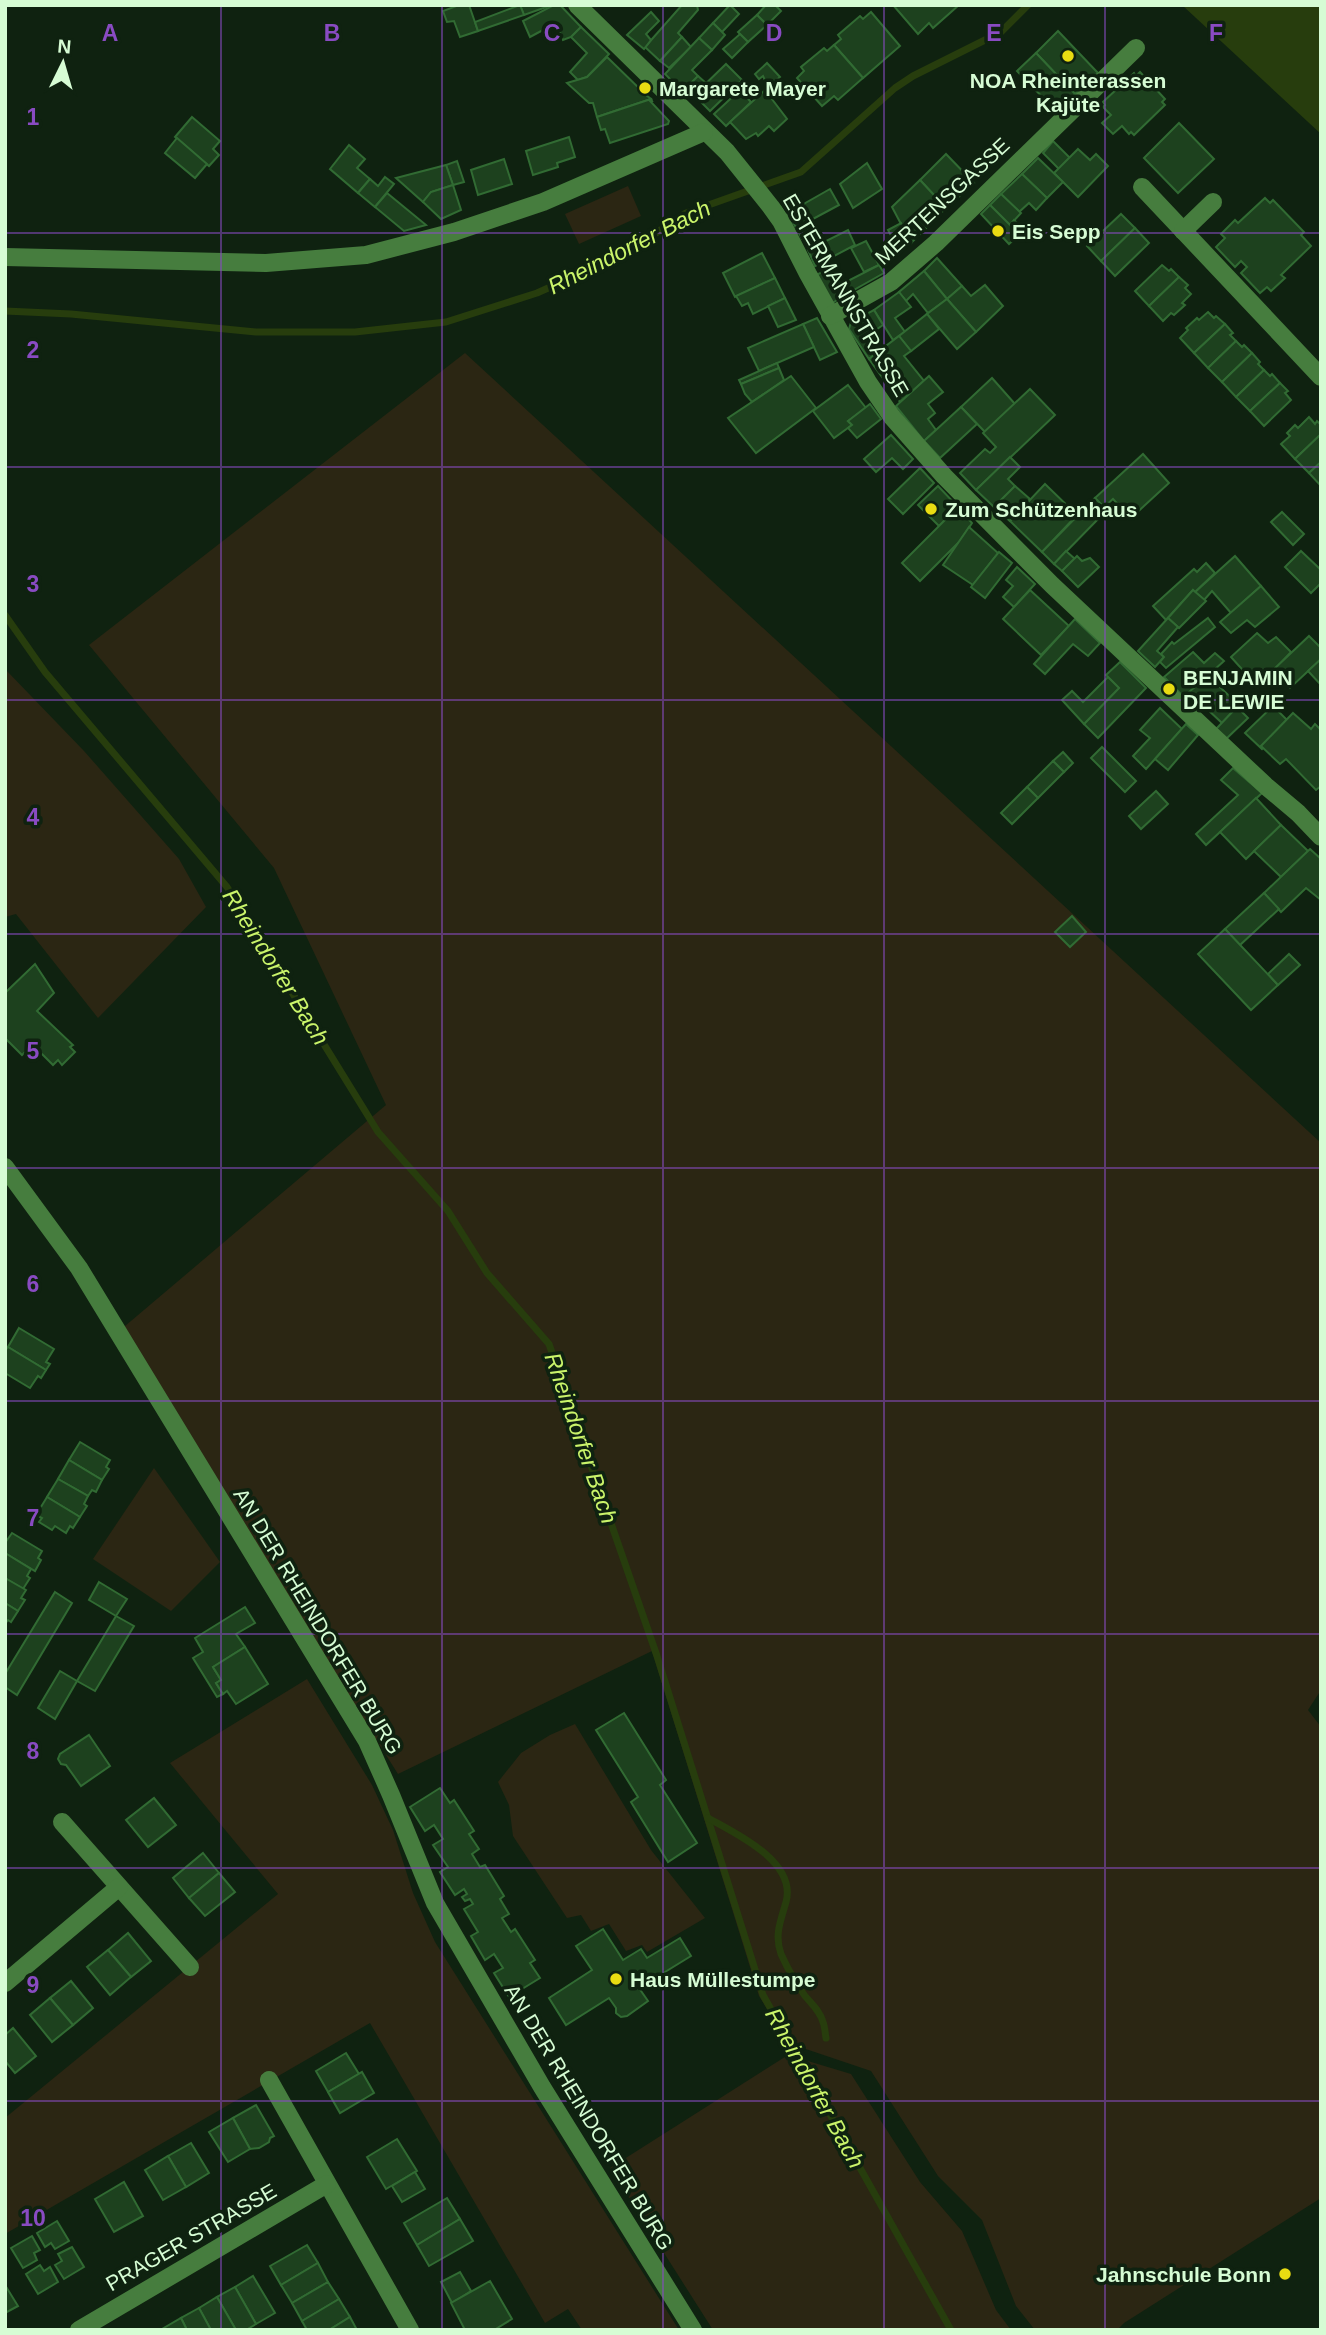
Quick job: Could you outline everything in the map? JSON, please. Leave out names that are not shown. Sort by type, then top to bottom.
[{"type":"street","name":"ESTERMANNSTRASSE","points":[[577,5],[727,152],[771,207],[781,220],[830,316],[868,382],[892,417],[944,476],[1052,585],[1321,837]]},
{"type":"street","name":"MERTENSGASSE","points":[[830,316],[891,282],[936,243],[1136,48]]},
{"type":"street","points":[[5,257],[266,262],[366,255],[454,232],[543,202],[704,132]]},
{"type":"street","points":[[1142,187],[1321,377]]},
{"type":"street","points":[[1184,231],[1213,202]]},
{"type":"street","name":"AN DER RHEINDORFER BURG","points":[[5,1167],[79,1268],[367,1741],[435,1903],[542,2087],[693,2330]]},
{"type":"street","points":[[62,1822],[190,1967]]},
{"type":"street","points":[[5,1983],[120,1887]]},
{"type":"street","points":[[269,2080],[410,2330]]},
{"type":"street","name":"PRAGER STRASSE","points":[[79,2330],[327,2184]]},
{"type":"shaded area","points":[[1182,5],[1321,5],[1321,134]]},
{"type":"shaded area","points":[[628,186],[641,216],[579,244],[565,214]]},
{"type":"shaded area","points":[[465,353],[1321,1143],[1321,1690],[1308,1710],[1321,1727],[1321,2198],[1117,2330],[1035,2330],[1016,2306],[982,2220],[938,2176],[871,2071],[788,2043],[759,1996],[652,1651],[398,1774],[118,1332],[386,1105],[274,868],[89,645]]},
{"type":"shaded area","points":[[5,669],[84,751],[179,859],[206,907],[98,1018],[16,914],[5,917]]},
{"type":"shaded area","points":[[154,1468],[220,1562],[171,1611],[93,1559]]},
{"type":"shaded area","points":[[307,1679],[372,1785],[393,1830],[413,1893],[435,1942],[679,2330],[582,2330],[568,2309],[545,2323],[370,2023],[5,2234],[5,2118],[278,1894],[170,1763]]},
{"type":"shaded area","points":[[575,1724],[651,1850],[705,1918],[647,1952],[642,1945],[626,1951],[609,1924],[591,1931],[581,1915],[567,1918],[513,1836],[509,1805],[498,1782],[521,1753],[550,1735]]},
{"type":"shaded area","points":[[788,2055],[851,2074],[920,2182],[962,2231],[996,2310],[1011,2330],[713,2330],[610,2168]]},
{"type":"building","points":[[459,5],[469,5],[478,31],[460,37],[454,21],[447,22],[443,11]]},
{"type":"building","points":[[520,5],[552,5],[524,15]]},
{"type":"building","points":[[520,5],[524,15],[478,31],[475,22]]},
{"type":"building","points":[[554,5],[560,5],[581,27],[571,37],[563,40],[556,23],[530,37],[523,21]]},
{"type":"building","points":[[682,5],[697,5],[698,10],[678,33],[682,37],[660,61],[645,47]]},
{"type":"building","points":[[730,5],[739,14],[722,32],[713,23]]},
{"type":"building","points":[[766,5],[775,5],[781,11],[767,25],[757,15]]},
{"type":"building","points":[[893,5],[959,5],[933,28],[929,23],[918,34]]},
{"type":"building","points":[[651,12],[659,21],[646,34],[651,40],[644,49],[627,35]]},
{"type":"building","points":[[871,12],[900,46],[863,78],[834,45],[841,39],[838,35],[860,16],[863,19]]},
{"type":"building","points":[[757,15],[767,25],[748,42],[738,32]]},
{"type":"building","points":[[713,23],[725,35],[712,50],[699,38]]},
{"type":"building","points":[[581,27],[609,54],[587,77],[578,80],[570,72],[587,53],[571,37]]},
{"type":"building","points":[[1058,31],[1098,73],[1075,94],[1036,53]]},
{"type":"building","points":[[740,34],[748,42],[732,58],[723,49]]},
{"type":"building","points":[[682,37],[691,47],[669,68],[660,61]]},
{"type":"building","points":[[699,38],[712,50],[692,70],[698,76],[686,88],[681,83],[677,86],[665,74]]},
{"type":"building","points":[[834,45],[863,78],[838,100],[834,96],[822,106],[797,78],[804,71],[801,67],[824,48],[827,51]]},
{"type":"building","points":[[1036,53],[1075,94],[1057,112],[1017,71]]},
{"type":"building","points":[[607,57],[651,99],[597,117],[593,103],[589,103],[567,83],[587,77]]},
{"type":"building","points":[[767,63],[780,77],[768,87],[763,76],[759,79],[755,74]]},
{"type":"building","points":[[726,64],[742,80],[710,111],[694,95]]},
{"type":"building","points":[[1140,72],[1165,99],[1162,102],[1165,105],[1134,135],[1131,132],[1129,134],[1122,126],[1113,134],[1102,123],[1111,115],[1103,107],[1103,102],[1134,73],[1136,76]]},
{"type":"building","points":[[698,76],[706,83],[694,95],[686,88]]},
{"type":"building","points":[[740,90],[751,102],[726,126],[714,114]]},
{"type":"building","points":[[765,90],[787,119],[774,131],[769,126],[758,136],[756,133],[746,139],[730,122]]},
{"type":"building","points":[[651,99],[669,121],[668,124],[610,143],[605,129],[601,130],[597,117]]},
{"type":"building","points":[[192,117],[220,141],[213,149],[219,155],[209,166],[175,137]]},
{"type":"building","points":[[1179,123],[1214,159],[1178,193],[1144,158]]},
{"type":"building","points":[[569,137],[575,157],[557,163],[558,167],[533,175],[526,151]]},
{"type":"building","points":[[177,138],[207,164],[195,178],[165,153]]},
{"type":"building","points":[[1053,141],[1070,158],[1059,169],[1043,153]]},
{"type":"building","points":[[349,145],[365,159],[357,168],[370,179],[358,193],[330,169]]},
{"type":"building","points":[[1078,149],[1090,160],[1096,154],[1108,166],[1078,197],[1054,173]]},
{"type":"building","points":[[946,154],[974,183],[946,208],[920,180]]},
{"type":"building","points":[[1038,158],[1063,182],[1047,198],[1022,174]]},
{"type":"building","points":[[504,159],[512,184],[478,195],[471,170]]},
{"type":"building","points":[[457,161],[464,182],[453,185],[446,165]]},
{"type":"building","points":[[867,163],[882,189],[853,208],[840,184]]},
{"type":"building","points":[[446,165],[453,185],[431,192],[423,202],[396,178]]},
{"type":"building","points":[[1022,174],[1047,198],[1036,210],[1029,203],[1019,212],[1001,194]]},
{"type":"building","points":[[385,177],[394,184],[375,207],[358,193],[370,179],[378,186]]},
{"type":"building","points":[[920,180],[946,208],[911,243],[892,207]]},
{"type":"building","points":[[453,185],[461,210],[441,219],[423,202],[431,192]]},
{"type":"building","points":[[830,189],[839,205],[811,220],[817,231],[802,239],[788,213]]},
{"type":"building","points":[[387,193],[426,225],[404,231],[375,207]]},
{"type":"building","points":[[1001,194],[1021,213],[1010,225],[990,205]]},
{"type":"building","points":[[1265,198],[1270,203],[1273,200],[1304,232],[1301,235],[1311,246],[1281,275],[1285,278],[1271,291],[1267,287],[1260,293],[1241,273],[1247,267],[1241,261],[1235,267],[1216,247],[1225,238],[1221,234],[1235,220],[1238,223]]},
{"type":"building","points":[[990,205],[1010,225],[1014,220],[1024,230],[1009,244],[981,214]]},
{"type":"building","points":[[1121,214],[1135,228],[1101,261],[1087,246]]},
{"type":"building","points":[[901,223],[911,243],[898,249],[888,230]]},
{"type":"building","points":[[1135,228],[1149,243],[1115,276],[1101,261]]},
{"type":"building","points":[[848,230],[855,245],[815,266],[808,250]]},
{"type":"building","points":[[866,241],[879,265],[864,272],[851,248]]},
{"type":"building","points":[[762,253],[775,278],[735,297],[723,273]]},
{"type":"building","points":[[937,258],[962,286],[947,299],[924,271]]},
{"type":"building","points":[[879,265],[884,273],[843,296],[838,286]]},
{"type":"building","points":[[1162,265],[1179,277],[1149,306],[1135,291]]},
{"type":"building","points":[[829,269],[843,296],[831,304],[816,275]]},
{"type":"building","points":[[924,271],[947,299],[928,313],[913,294],[906,301],[899,292]]},
{"type":"building","points":[[1179,277],[1188,285],[1185,288],[1191,294],[1182,303],[1185,305],[1163,321],[1149,306]]},
{"type":"building","points":[[775,278],[785,298],[753,314],[748,303],[742,306],[736,296]]},
{"type":"building","points":[[985,285],[1003,306],[976,332],[947,299],[962,286],[971,296]]},
{"type":"building","points":[[899,292],[911,307],[895,318],[905,332],[893,340],[874,310]]},
{"type":"building","points":[[785,298],[796,320],[778,327],[768,306]]},
{"type":"building","points":[[947,299],[976,332],[957,349],[927,314]]},
{"type":"building","points":[[874,310],[883,325],[870,334],[881,350],[869,359],[849,329],[851,322]]},
{"type":"building","points":[[1208,312],[1225,324],[1194,353],[1180,338],[1188,330],[1186,328]]},
{"type":"building","points":[[927,314],[939,329],[911,351],[899,336]]},
{"type":"building","points":[[817,318],[837,352],[820,360],[803,324]]},
{"type":"building","points":[[803,324],[814,347],[759,371],[748,348]]},
{"type":"building","points":[[1225,324],[1236,341],[1208,368],[1194,353]]},
{"type":"building","points":[[899,336],[911,351],[904,356],[924,381],[900,402],[869,359]]},
{"type":"building","points":[[1236,341],[1252,353],[1222,382],[1208,368]]},
{"type":"building","points":[[1252,353],[1264,370],[1236,397],[1222,382]]},
{"type":"building","points":[[777,363],[779,368],[741,384],[739,380]]},
{"type":"building","points":[[779,368],[784,380],[752,402],[741,384]]},
{"type":"building","points":[[1264,370],[1280,383],[1250,411],[1236,397]]},
{"type":"building","points":[[791,376],[816,408],[756,453],[728,418]]},
{"type":"building","points":[[929,376],[943,392],[928,404],[935,413],[928,419],[936,430],[924,441],[896,406]]},
{"type":"building","points":[[992,378],[1015,404],[985,432],[961,407]]},
{"type":"building","points":[[1280,383],[1288,391],[1285,393],[1291,400],[1264,426],[1250,411]]},
{"type":"building","points":[[848,385],[866,408],[848,421],[852,425],[834,438],[813,411]]},
{"type":"building","points":[[1030,389],[1055,415],[976,490],[960,473],[985,449],[990,453],[996,447],[983,433]]},
{"type":"building","points":[[870,404],[881,419],[857,438],[848,428],[852,425],[848,421]]},
{"type":"building","points":[[961,407],[977,424],[940,458],[924,441]]},
{"type":"building","points":[[1309,417],[1315,424],[1317,421],[1321,425],[1321,434],[1295,459],[1281,444],[1290,436],[1287,433],[1295,425],[1298,428]]},
{"type":"building","points":[[1321,434],[1321,462],[1309,473],[1295,459]]},
{"type":"building","points":[[891,435],[913,459],[903,469],[892,458],[876,472],[864,459]]},
{"type":"building","points":[[1143,454],[1169,483],[1131,518],[1113,499],[1104,507],[1095,498]]},
{"type":"building","points":[[1010,457],[1020,467],[1008,479],[1015,486],[994,507],[976,490]]},
{"type":"building","points":[[1321,462],[1321,486],[1309,473]]},
{"type":"building","points":[[920,468],[934,483],[903,514],[888,499]]},
{"type":"building","points":[[1045,484],[1077,515],[1042,552],[1010,521]]},
{"type":"building","points":[[938,486],[958,507],[939,526],[918,505]]},
{"type":"building","points":[[1015,486],[1030,499],[1010,521],[994,507]]},
{"type":"building","points":[[1095,498],[1107,510],[1054,564],[1042,552]]},
{"type":"building","points":[[958,507],[972,523],[960,541],[920,581],[902,563]]},
{"type":"building","points":[[1282,512],[1304,534],[1293,545],[1271,522]]},
{"type":"building","points":[[969,527],[998,553],[973,585],[943,565]]},
{"type":"building","points":[[1066,551],[1075,559],[1062,571],[1054,564]]},
{"type":"building","points":[[1301,551],[1321,570],[1321,583],[1311,593],[1285,567]]},
{"type":"building","points":[[999,552],[1012,563],[985,598],[971,587]]},
{"type":"building","points":[[1077,556],[1082,561],[1090,558],[1099,567],[1078,587],[1062,571]]},
{"type":"building","points":[[1235,556],[1261,586],[1231,613],[1212,591],[1204,600],[1195,592]]},
{"type":"building","points":[[1206,563],[1215,573],[1195,592],[1193,590],[1166,620],[1153,606],[1194,569],[1197,572]]},
{"type":"building","points":[[1017,567],[1035,584],[1014,607],[1003,597],[1013,586],[1006,580]]},
{"type":"building","points":[[1261,586],[1279,607],[1255,627],[1247,620],[1231,633],[1220,622]]},
{"type":"building","points":[[1030,590],[1069,626],[1041,655],[1003,619]]},
{"type":"building","points":[[1193,590],[1206,601],[1179,628],[1168,618]]},
{"type":"building","points":[[1168,618],[1178,627],[1157,651],[1164,657],[1155,667],[1138,651]]},
{"type":"building","points":[[1208,618],[1215,627],[1166,668],[1160,662],[1164,657],[1161,654],[1172,642],[1174,644]]},
{"type":"building","points":[[1075,619],[1100,643],[1088,656],[1073,644],[1045,674],[1034,664]]},
{"type":"building","points":[[1257,633],[1268,643],[1276,637],[1291,652],[1258,687],[1231,657]]},
{"type":"building","points":[[1309,636],[1321,648],[1321,659],[1290,688],[1272,671]]},
{"type":"building","points":[[1193,652],[1204,663],[1215,653],[1224,661],[1184,697],[1164,677]]},
{"type":"building","points":[[1321,659],[1321,685],[1308,671]]},
{"type":"building","points":[[1120,662],[1146,688],[1098,738],[1084,724],[1119,688],[1106,675]]},
{"type":"building","points":[[1208,676],[1239,705],[1222,723],[1189,692]]},
{"type":"building","points":[[1108,677],[1119,688],[1084,724],[1062,700],[1072,691],[1083,702]]},
{"type":"building","points":[[1273,706],[1287,720],[1261,746],[1262,749],[1245,733]]},
{"type":"building","points":[[1237,707],[1248,718],[1226,739],[1216,729]]},
{"type":"building","points":[[1160,708],[1182,729],[1146,769],[1133,756],[1150,738],[1140,730]]},
{"type":"building","points":[[1293,713],[1311,729],[1315,724],[1321,730],[1321,786],[1316,790],[1286,759],[1280,764],[1261,746]]},
{"type":"building","points":[[1186,724],[1198,735],[1168,770],[1155,759]]},
{"type":"building","points":[[1102,747],[1136,781],[1125,792],[1091,758]]},
{"type":"building","points":[[1063,752],[1073,763],[1064,772],[1053,761]]},
{"type":"building","points":[[1053,761],[1064,772],[1038,798],[1027,787]]},
{"type":"building","points":[[1233,768],[1262,793],[1206,845],[1196,834],[1238,795],[1221,780]]},
{"type":"building","points":[[1027,787],[1038,798],[1012,824],[1001,813]]},
{"type":"building","points":[[1156,791],[1168,804],[1141,829],[1129,816]]},
{"type":"building","points":[[1256,798],[1281,825],[1246,859],[1220,832]]},
{"type":"building","points":[[1281,825],[1308,851],[1281,877],[1254,851]]},
{"type":"building","points":[[1310,849],[1321,859],[1321,900],[1306,888],[1281,912],[1264,893]]},
{"type":"building","points":[[1264,893],[1279,909],[1240,945],[1225,929]]},
{"type":"building","points":[[1072,916],[1086,932],[1070,947],[1055,932]]},
{"type":"building","points":[[1225,929],[1278,985],[1251,1010],[1198,954]]},
{"type":"building","points":[[1289,954],[1300,965],[1278,985],[1268,974]]},
{"type":"building","points":[[35,964],[54,993],[37,1011],[73,1045],[70,1047],[75,1052],[62,1065],[58,1060],[53,1065],[33,1045],[22,1055],[5,1038],[5,993]]},
{"type":"building","points":[[19,1328],[54,1349],[46,1362],[50,1364],[46,1370],[8,1347]]},
{"type":"building","points":[[8,1347],[46,1370],[30,1388],[5,1373],[5,1351]]},
{"type":"building","points":[[80,1442],[110,1460],[106,1467],[109,1469],[102,1480],[69,1460]]},
{"type":"building","points":[[69,1460],[102,1480],[96,1492],[92,1490],[88,1496],[58,1479]]},
{"type":"building","points":[[58,1479],[88,1496],[84,1504],[87,1506],[80,1517],[47,1497]]},
{"type":"building","points":[[47,1497],[80,1517],[66,1533],[55,1526],[52,1530],[39,1522],[42,1518],[36,1515]]},
{"type":"building","points":[[12,1533],[42,1551],[35,1571],[5,1553],[5,1543]]},
{"type":"building","points":[[5,1553],[31,1569],[27,1576],[30,1578],[23,1589],[5,1578]]},
{"type":"building","points":[[5,1578],[26,1590],[21,1598],[25,1600],[18,1611],[5,1603]]},
{"type":"building","points":[[99,1582],[127,1599],[116,1616],[89,1600]]},
{"type":"building","points":[[55,1592],[72,1603],[17,1695],[5,1687],[5,1674]]},
{"type":"building","points":[[5,1603],[18,1611],[11,1622],[8,1620],[5,1624]]},
{"type":"building","points":[[245,1607],[255,1623],[236,1634],[245,1647],[213,1667],[221,1680],[216,1683],[223,1694],[217,1697],[193,1658],[203,1652],[195,1638]]},
{"type":"building","points":[[116,1616],[134,1626],[95,1691],[77,1681]]},
{"type":"building","points":[[245,1647],[268,1684],[236,1704],[227,1691],[223,1694],[216,1683],[221,1680],[213,1667]]},
{"type":"building","points":[[60,1671],[77,1681],[55,1719],[38,1708]]},
{"type":"building","points":[[624,1713],[666,1780],[660,1785],[697,1843],[668,1862],[631,1802],[638,1797],[596,1730]]},
{"type":"building","points":[[89,1735],[110,1766],[81,1786],[66,1765],[61,1764],[58,1759],[60,1754]]},
{"type":"building","points":[[440,1788],[450,1803],[454,1800],[474,1831],[469,1834],[479,1849],[472,1854],[480,1867],[485,1865],[504,1896],[500,1899],[509,1914],[502,1918],[511,1932],[515,1929],[535,1960],[530,1963],[540,1978],[509,1997],[494,1973],[503,1968],[494,1954],[485,1960],[471,1936],[478,1932],[464,1909],[473,1904],[470,1899],[465,1901],[462,1897],[467,1894],[464,1889],[455,1895],[440,1872],[448,1867],[433,1845],[443,1839],[434,1825],[425,1831],[410,1807]]},
{"type":"building","points":[[154,1798],[176,1825],[148,1847],[126,1820]]},
{"type":"building","points":[[203,1853],[219,1873],[189,1898],[173,1878]]},
{"type":"building","points":[[219,1873],[235,1892],[205,1916],[189,1898]]},
{"type":"building","name":"Haus Müllestumpe","points":[[603,1929],[623,1960],[641,1949],[647,1958],[680,1938],[691,1956],[639,1988],[648,2001],[627,2016],[621,2017],[616,2013],[616,2008],[609,1998],[566,2025],[549,1998],[592,1970],[576,1946]]},
{"type":"building","points":[[128,1933],[151,1961],[131,1977],[108,1950]]},
{"type":"building","points":[[108,1950],[131,1977],[110,1995],[87,1967]]},
{"type":"building","points":[[71,1981],[93,2008],[73,2025],[50,1998]]},
{"type":"building","points":[[50,1998],[73,2025],[52,2042],[30,2015]]},
{"type":"building","points":[[13,2028],[36,2056],[15,2073],[5,2061],[5,2035]]},
{"type":"building","points":[[346,2053],[359,2074],[328,2092],[316,2071]]},
{"type":"building","points":[[362,2072],[374,2093],[340,2113],[328,2092]]},
{"type":"building","points":[[256,2105],[274,2136],[259,2148],[250,2149],[233,2118]]},
{"type":"building","points":[[233,2118],[250,2149],[228,2162],[209,2132]]},
{"type":"building","points":[[397,2139],[417,2171],[386,2189],[367,2157]]},
{"type":"building","points":[[191,2143],[209,2173],[186,2187],[168,2156]]},
{"type":"building","points":[[168,2156],[186,2187],[163,2200],[145,2170]]},
{"type":"building","points":[[415,2172],[425,2189],[402,2202],[392,2186]]},
{"type":"building","points":[[124,2182],[143,2216],[114,2232],[95,2199]]},
{"type":"building","points":[[447,2198],[460,2219],[417,2245],[404,2223]]},
{"type":"building","points":[[460,2219],[473,2241],[429,2266],[417,2245]]},
{"type":"building","points":[[57,2221],[69,2241],[55,2249],[51,2243],[45,2247],[37,2233]]},
{"type":"building","points":[[32,2236],[40,2250],[34,2253],[37,2260],[23,2268],[11,2248]]},
{"type":"building","points":[[307,2245],[318,2263],[281,2285],[270,2266]]},
{"type":"building","points":[[72,2247],[84,2267],[64,2279],[55,2265],[62,2261],[58,2254]]},
{"type":"building","points":[[318,2263],[328,2282],[292,2303],[281,2285]]},
{"type":"building","points":[[40,2265],[44,2271],[50,2267],[58,2282],[38,2294],[26,2274]]},
{"type":"building","points":[[460,2272],[471,2291],[452,2303],[441,2282]]},
{"type":"building","points":[[253,2276],[275,2313],[256,2324],[235,2287]]},
{"type":"building","points":[[490,2281],[512,2319],[494,2330],[465,2330],[451,2303]]},
{"type":"building","points":[[328,2282],[339,2299],[302,2321],[292,2303]]},
{"type":"building","points":[[5,2285],[18,2306],[5,2313]]},
{"type":"building","points":[[235,2287],[256,2324],[246,2330],[236,2330],[217,2297]]},
{"type":"building","points":[[217,2297],[236,2330],[211,2330],[199,2308]]},
{"type":"building","points":[[339,2299],[350,2317],[329,2330],[307,2330],[302,2321]]},
{"type":"building","points":[[199,2308],[211,2330],[187,2330],[181,2318]]},
{"type":"building","points":[[350,2317],[357,2330],[329,2330]]},
{"type":"building","points":[[181,2318],[187,2330],[162,2330],[162,2329]]},
{"type":"waterway","name":"Rheindorfer Bach","points":[[5,311],[71,314],[256,332],[355,332],[446,322],[537,293],[626,253],[686,213],[801,172],[895,88],[913,76],[1001,32],[1028,5]]},
{"type":"waterway","name":"Rheindorfer Bach","points":[[5,615],[45,672],[227,887],[378,1132],[448,1211],[487,1273],[549,1344],[657,1656],[763,1995],[951,2330]]},
{"type":"waterway","points":[[708,1818],[762,1851],[783,1874],[787,1888],[779,1928],[779,1947],[795,1981],[820,2014],[826,2038]]},
{"type":"place","name":"NOA Rheinterassen Kajüte","points":[[1068,56]]},
{"type":"place","name":"Margarete Mayer","points":[[645,88]]},
{"type":"place","name":"Eis Sepp","points":[[998,231]]},
{"type":"place","name":"Zum Schützenhaus","points":[[931,509]]},
{"type":"place","name":"BENJAMIN DE LEWIE","points":[[1169,689]]},
{"type":"place","name":"Haus Müllestumpe","points":[[616,1979]]},
{"type":"place","name":"Jahnschule Bonn","points":[[1285,2274]]}]
